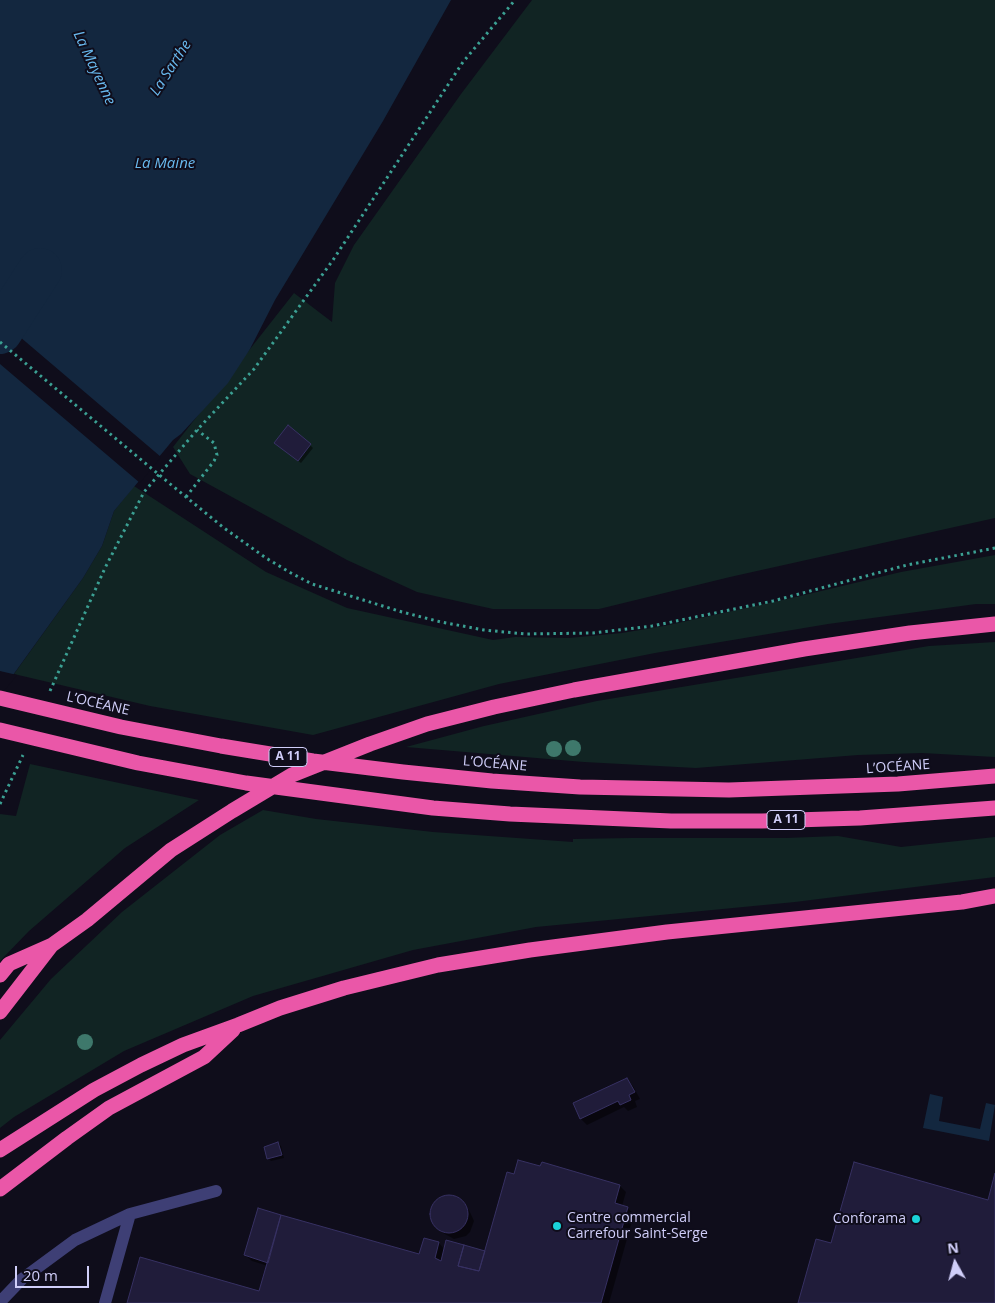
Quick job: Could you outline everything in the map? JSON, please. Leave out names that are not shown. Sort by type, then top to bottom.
[{"type":"highway","points":[[0,975],[9,964],[52,945],[86,920],[171,850],[254,797],[292,775],[370,744],[427,724],[503,705],[680,671],[910,633],[995,624]]},
{"type":"highway","name":"L’OCÉANE","points":[[0,698],[121,727],[221,746],[313,761],[472,779],[580,787],[730,790],[805,789],[995,776]]},
{"type":"highway","name":"A 11","points":[[0,730],[138,763],[246,783],[433,808],[576,818],[671,821],[860,818],[995,808]]},
{"type":"highway","points":[[0,1150],[94,1090],[141,1064],[183,1045],[280,1008],[344,988],[456,962],[530,950],[667,932],[962,902],[995,896]]},
{"type":"highway","points":[[0,1012],[52,945]]},
{"type":"highway","points":[[0,1189],[109,1108],[204,1057],[238,1025]]},
{"type":"lane","points":[[0,1302],[22,1279],[75,1240],[130,1214],[216,1191]]},
{"type":"lane","points":[[105,1303],[130,1214]]},
{"type":"path","points":[[48,696],[105,568],[144,492],[197,430],[254,369],[332,260],[463,62],[515,0]]},
{"type":"path","points":[[0,342],[224,528],[266,558],[312,584],[441,622],[484,630],[525,634],[593,633],[671,623],[773,601],[907,565],[995,548]]},
{"type":"path","points":[[186,496],[217,455],[214,443],[197,430]]},
{"type":"path","points":[[0,804],[26,747]]},
{"type":"green space","points":[[532,0],[995,0],[995,518],[730,577],[599,609],[493,609],[417,592],[347,560],[190,474],[173,447],[294,293],[332,322],[335,283],[354,245],[461,94]]},
{"type":"green space","points":[[134,486],[266,572],[347,608],[493,640],[515,637],[569,638],[622,633],[664,626],[901,572],[995,555],[995,604],[976,604],[828,624],[655,653],[499,684],[313,735],[150,706],[14,674],[83,578],[102,546],[114,511]]},
{"type":"green space","points":[[995,642],[995,757],[922,753],[858,755],[696,768],[584,762],[406,747],[484,726],[597,701],[929,646]]},
{"type":"green space","points":[[30,764],[199,800],[125,848],[29,931],[0,961],[0,814],[16,816]]},
{"type":"green space","points":[[263,810],[316,819],[433,832],[573,842],[573,839],[838,836],[901,847],[995,837],[995,877],[795,902],[536,927],[413,950],[253,996],[124,1051],[14,1117],[0,1128],[0,1040],[51,979],[122,912],[220,835]]},
{"type":"water","name":"La Maine","points":[[0,0],[451,0],[383,121],[275,300],[250,349],[228,383],[181,434],[173,440],[114,511],[102,546],[83,578],[0,693],[0,338],[9,326],[0,317]]},
{"type":"water","points":[[930,1094],[943,1097],[939,1121],[980,1129],[986,1103],[995,1105],[989,1141],[923,1128]]},
{"type":"pier","points":[[6,325],[161,457],[140,483],[0,364],[0,334]]},
{"type":"pier","points":[[0,671],[17,675],[0,696]]},
{"type":"building","points":[[288,425],[311,444],[298,461],[274,443]]},
{"type":"building","points":[[627,1078],[635,1092],[629,1095],[631,1100],[620,1105],[618,1101],[580,1119],[573,1103]]},
{"type":"building","points":[[278,1142],[282,1155],[267,1159],[264,1147]]},
{"type":"building","name":"Centre commercial Carrefour Saint-Serge","points":[[518,1160],[540,1166],[542,1162],[620,1185],[615,1203],[628,1207],[601,1303],[127,1303],[140,1257],[259,1291],[281,1215],[419,1254],[424,1238],[439,1242],[435,1258],[441,1261],[446,1240],[464,1245],[458,1266],[479,1271],[507,1172],[514,1174]]},
{"type":"building","name":"Conforama","points":[[854,1162],[988,1200],[995,1173],[995,1303],[798,1303],[816,1239],[831,1243]]},
{"type":"building","points":[[449,1195],[462,1201],[468,1214],[462,1227],[449,1233],[436,1227],[430,1214],[436,1201]]},
{"type":"building","points":[[258,1208],[281,1215],[268,1263],[244,1255]]},
{"type":"building","points":[[464,1245],[485,1251],[479,1271],[458,1266]]},
{"type":"waterway","name":"La Maine","points":[[0,332],[40,270]]},
{"type":"place","name":"Conforama","points":[[916,1219]]},
{"type":"place","name":"Centre commercial Carrefour Saint-Serge","points":[[557,1226]]},
{"type":"water label","name":"La Mayenne","points":[[94,68]]},
{"type":"water label","name":"La Sarthe","points":[[171,68]]}]
